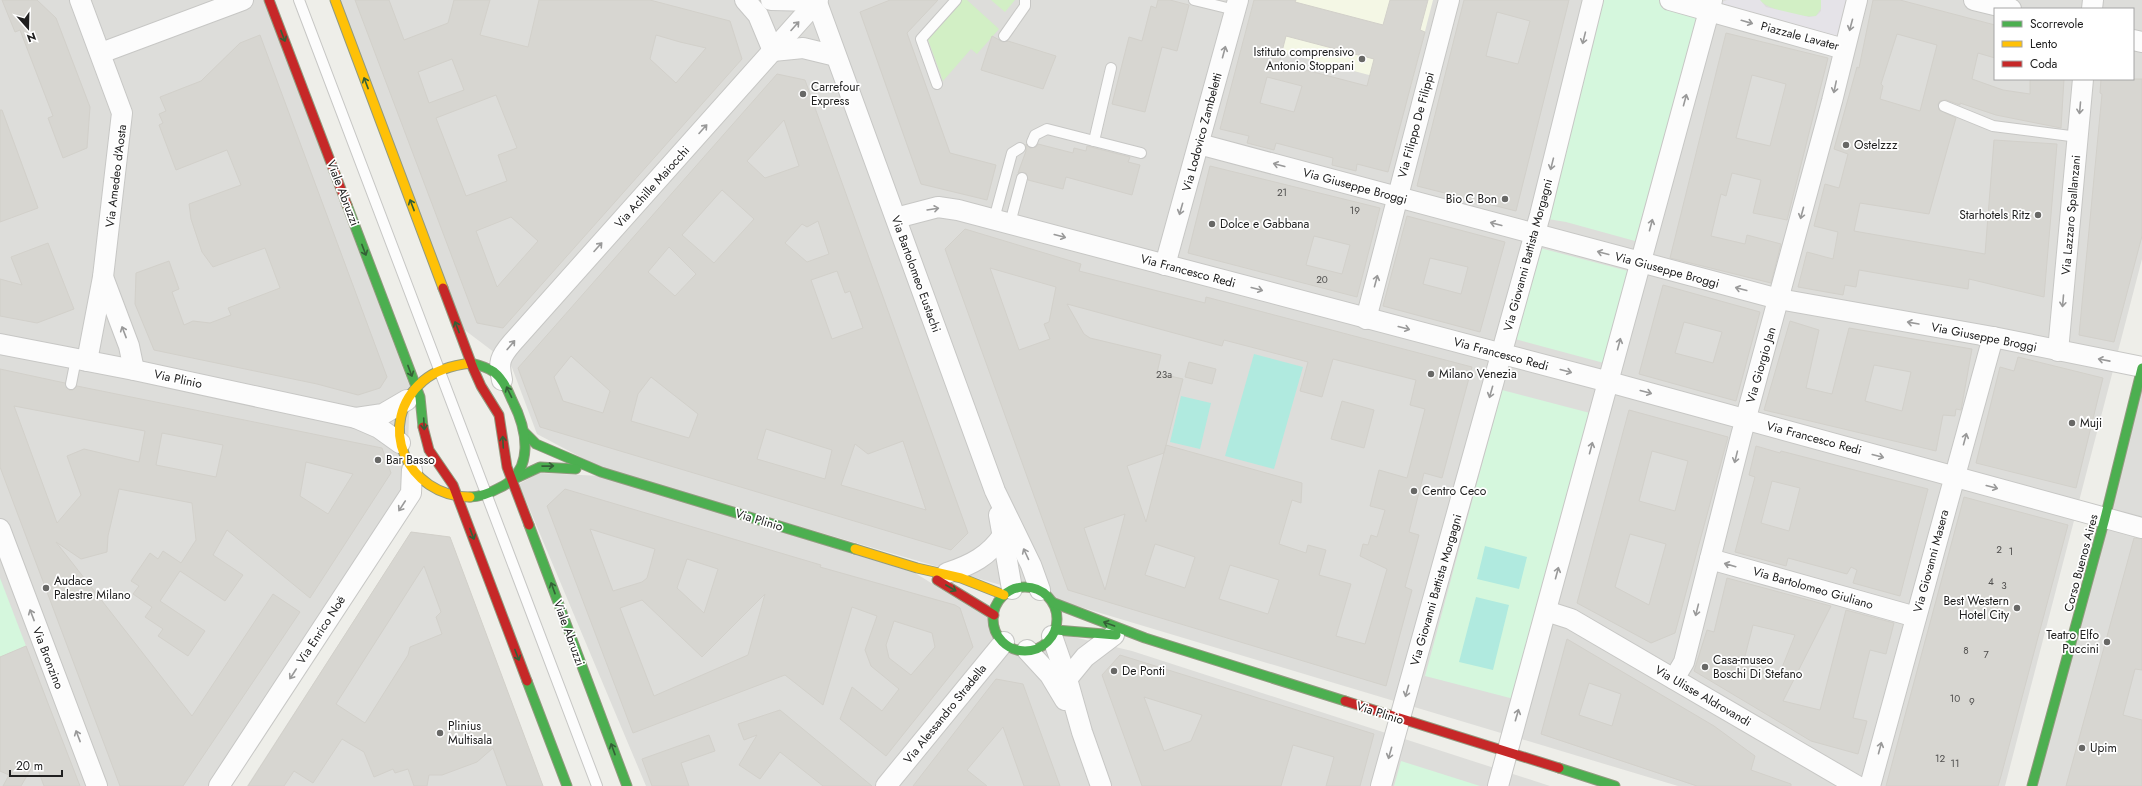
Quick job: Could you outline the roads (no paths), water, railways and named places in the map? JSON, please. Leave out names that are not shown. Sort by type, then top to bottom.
[{"type":"main road","name":"Viale Abruzzi","points":[[269,0],[412,393],[422,402],[424,434],[429,450],[451,480],[458,497],[566,786]]},
{"type":"main road","name":"Viale Abruzzi","points":[[335,0],[471,363],[481,386],[499,415],[504,454],[512,480],[626,786]]},
{"type":"main road","points":[[471,363],[488,367],[502,380],[516,407],[524,432],[522,464],[512,480],[487,494],[473,497],[458,497],[440,492],[429,486],[412,470],[400,443],[400,423],[412,393],[426,377],[440,369],[471,363]]},
{"type":"main road","name":"Corso Buenos Aires","points":[[2032,786],[2105,518],[2142,368]]},
{"type":"main road","name":"Via Plinio","points":[[524,432],[536,444],[601,472],[917,568],[947,573],[1008,592]]},
{"type":"main road","name":"Via Plinio","points":[[512,480],[533,469],[547,466],[601,472]]},
{"type":"main road","name":"Via Plinio","points":[[917,568],[974,600],[994,616]]},
{"type":"main road","points":[[1047,597],[1029,587],[1008,592],[997,604],[994,616],[996,630],[1004,642],[1014,648],[1027,650],[1044,645],[1054,633]]},
{"type":"main road","name":"Via Plinio","points":[[1047,597],[1145,638],[1615,786]]},
{"type":"main road","name":"Via Bartolomeo Eustachi","points":[[1047,597],[1058,617],[1054,633]]},
{"type":"main road","name":"Via Plinio","points":[[1054,633],[1114,634],[1145,638]]},
{"type":"street","name":"Via Amedeo d'Aosta","points":[[80,0],[101,53],[122,113],[103,277],[81,360]]},
{"type":"street","points":[[101,53],[243,0]]},
{"type":"street","points":[[745,0],[758,15],[773,51],[803,48],[836,56]]},
{"type":"street","points":[[771,0],[817,0]]},
{"type":"street","name":"Via Achille Maiocchi","points":[[502,380],[500,364],[508,349],[817,0]]},
{"type":"street","name":"Via Bartolomeo Eustachi","points":[[817,0],[836,56],[995,491],[1047,597]]},
{"type":"street","name":"Via Filippo De Filippi","points":[[1366,319],[1449,0]]},
{"type":"street","name":"Via Giovanni Battista Morgagni","points":[[1381,786],[1502,354],[1593,0]]},
{"type":"street","name":"Piazzale Lavater","points":[[1670,0],[1844,49],[1858,0]]},
{"type":"street","points":[[1974,0],[2007,8]]},
{"type":"street","name":"Via Lodovico Zambeletti","points":[[1165,265],[1236,5]]},
{"type":"street","points":[[1498,786],[1709,12]]},
{"type":"street","name":"Via Giorgio Jan","points":[[1674,680],[1684,662],[1746,419],[1832,101],[1844,49]]},
{"type":"street","name":"Via Lazzaro Spallanzani","points":[[2058,351],[2083,80]]},
{"type":"street","name":"Via Giuseppe Broggi","points":[[1199,144],[1779,300],[1993,337],[2142,368]]},
{"type":"street","name":"Via Francesco Redi","points":[[896,218],[938,207],[958,210],[1609,382],[2142,528]]},
{"type":"street","name":"Via Amedeo d'Aosta","points":[[103,277],[129,346],[134,370]]},
{"type":"street","name":"Via Giovanni Masera","points":[[1870,786],[1993,337]]},
{"type":"street","name":"Via Plinio","points":[[1,344],[134,370],[356,418],[379,428],[400,443]]},
{"type":"street","name":"Via Plinio","points":[[356,418],[383,414],[412,393]]},
{"type":"street","name":"Via Enrico Noë","points":[[219,786],[411,493],[412,470]]},
{"type":"street","name":"Via Bartolomeo Eustachi","points":[[995,491],[1003,535],[1008,592]]},
{"type":"street","name":"Via Bronzino","points":[[0,529],[97,786]]},
{"type":"street","points":[[947,573],[982,558],[996,546],[1003,535]]},
{"type":"street","name":"Via Bartolomeo Giuliano","points":[[1710,559],[1916,617]]},
{"type":"street","name":"Via Ulisse Aldrovandi","points":[[1546,611],[1571,620],[1857,786]]},
{"type":"street","name":"Via Bartolomeo Eustachi","points":[[1054,633],[1082,732],[1101,786]]},
{"type":"street","points":[[1067,679],[1085,656],[1114,634]]},
{"type":"street","name":"Via Alessandro Stradella","points":[[886,786],[1004,642]]},
{"type":"street","name":"Via Bartolomeo Eustachi","points":[[1027,650],[1050,675],[1082,732]]},
{"type":"lane","points":[[299,0],[597,786]]},
{"type":"lane","points":[[937,84],[921,39],[956,0]]},
{"type":"lane","points":[[1004,36],[1025,6],[1025,0]]},
{"type":"lane","points":[[1194,0],[1236,5]]},
{"type":"lane","points":[[1094,141],[1111,68]]},
{"type":"lane","points":[[1944,106],[1993,126],[2078,137]]},
{"type":"lane","points":[[1032,142],[1035,134],[1047,128],[1141,153]]},
{"type":"lane","points":[[1002,221],[1012,153],[1020,148]]},
{"type":"lane","points":[[1002,221],[1022,178]]},
{"type":"lane","points":[[71,384],[81,360]]},
{"type":"place","name":"Istituto comprensivo Antonio Stoppani","points":[[1362,59]]},
{"type":"place","name":"Carrefour Express","points":[[803,94]]},
{"type":"place","name":"Ostelzzz","points":[[1846,145]]},
{"type":"place","name":"Bio C Bon","points":[[1505,199]]},
{"type":"place","name":"Starhotels Ritz","points":[[2038,215]]},
{"type":"place","name":"Dolce e Gabbana","points":[[1212,224]]},
{"type":"place","name":"Milano Venezia","points":[[1431,374]]},
{"type":"place","name":"Muji","points":[[2072,423]]},
{"type":"place","name":"Bar Basso","points":[[378,460]]},
{"type":"place","name":"Centro Ceco","points":[[1414,491]]},
{"type":"place","name":"Audace Palestre Milano","points":[[46,588]]},
{"type":"place","name":"Best Western Hotel City","points":[[2017,608]]},
{"type":"place","name":"Teatro Elfo Puccini","points":[[2107,642]]},
{"type":"place","name":"Casa-museo Boschi Di Stefano","points":[[1705,667]]},
{"type":"place","name":"De Ponti","points":[[1114,671]]},
{"type":"place","name":"Plinius Multisala","points":[[440,733]]},
{"type":"place","name":"Upim","points":[[2082,748]]}]
